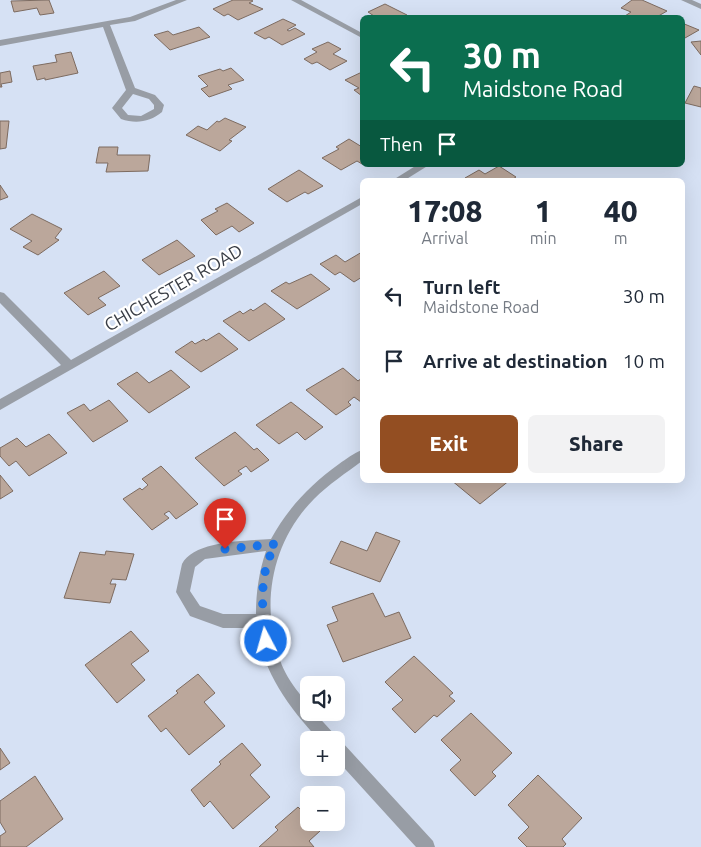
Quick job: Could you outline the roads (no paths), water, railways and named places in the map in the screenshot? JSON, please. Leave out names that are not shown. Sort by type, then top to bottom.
[{"type":"street","points":[[0,42],[106,25],[148,14],[183,0]]},
{"type":"street","points":[[295,0],[360,35]]},
{"type":"street","points":[[685,0],[701,7]]},
{"type":"street","points":[[106,25],[131,90]]},
{"type":"street","points":[[405,178],[421,167]]},
{"type":"street","name":"CHICHESTER ROAD","points":[[0,406],[360,201]]},
{"type":"street","points":[[0,296],[70,366]]},
{"type":"street","points":[[321,731],[295,703],[283,683],[266,641],[263,621],[262,586],[270,553],[284,526],[302,502],[322,484],[360,456]]},
{"type":"street","points":[[263,621],[223,621],[195,611],[183,592],[189,564],[202,554],[225,549],[276,544]]},
{"type":"street","points":[[345,758],[427,847]]}]
